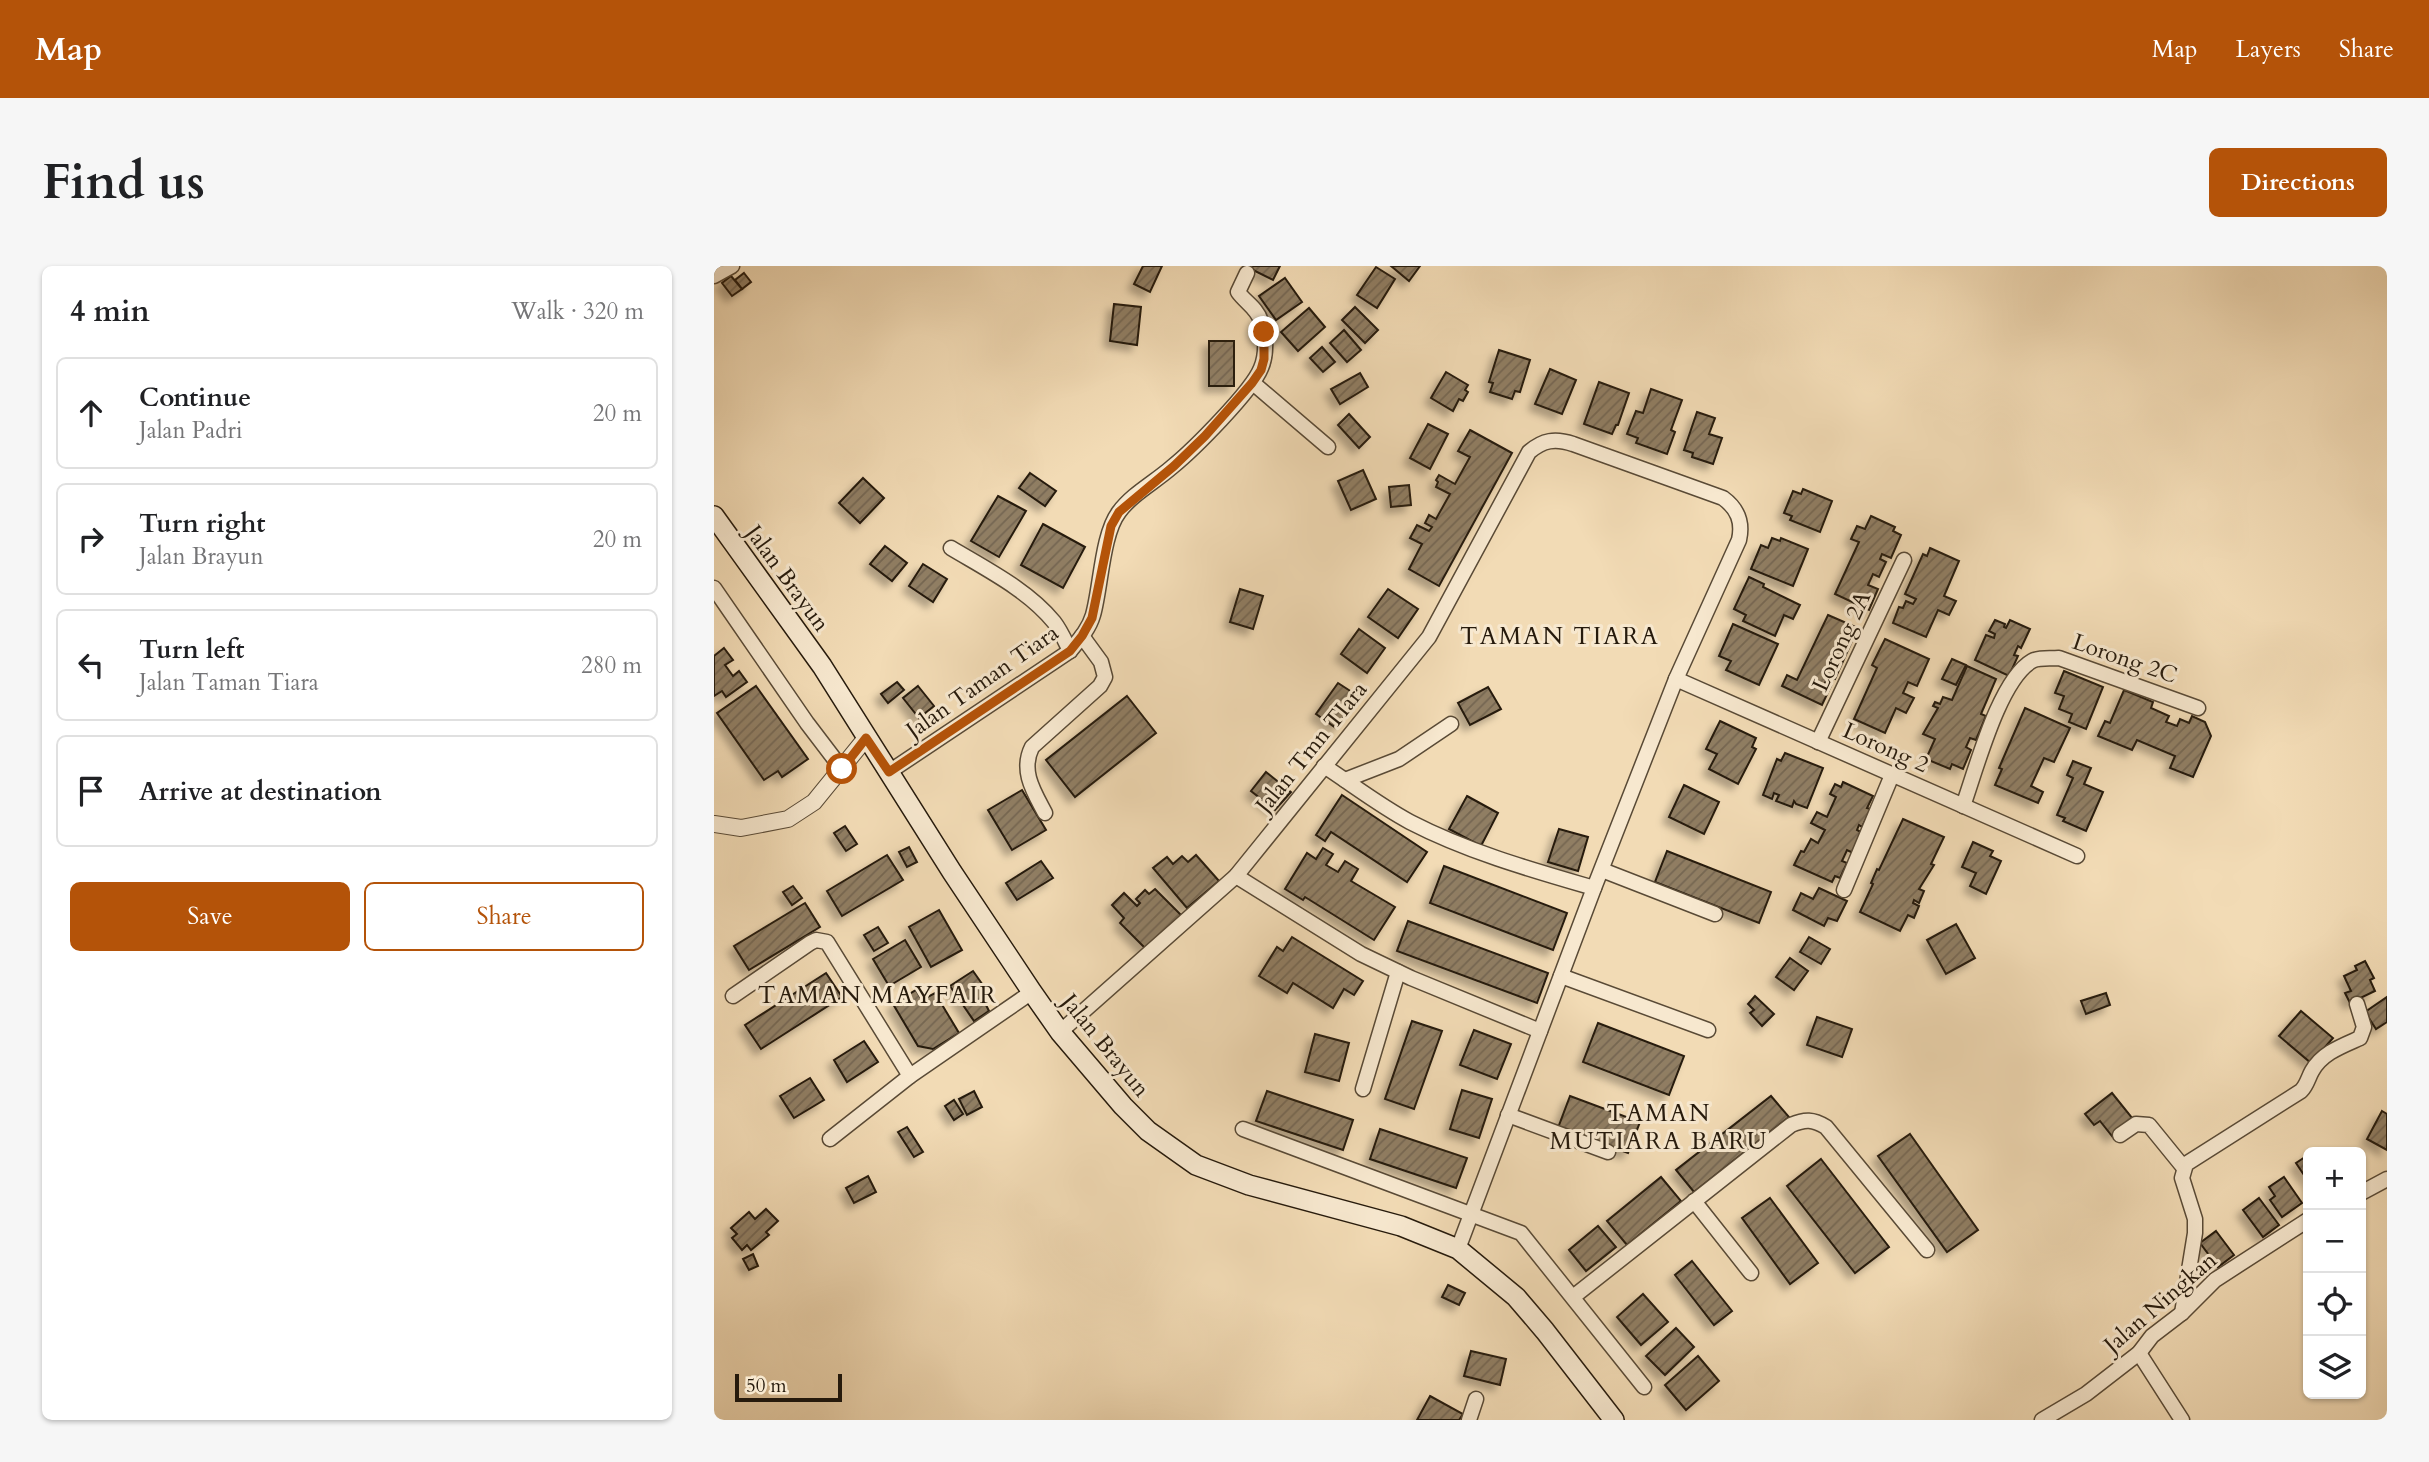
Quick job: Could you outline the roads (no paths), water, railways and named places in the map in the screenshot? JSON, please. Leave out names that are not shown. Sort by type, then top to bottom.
[{"type":"main road","name":"Jalan Brayun","points":[[714,516],[822,666],[952,872],[1032,992],[1060,1032],[1123,1107],[1148,1131],[1196,1165],[1248,1185],[1401,1226],[1458,1249],[1516,1297],[1614,1420]]},
{"type":"street","points":[[714,276],[732,266]]},
{"type":"street","name":"Jalan Taman Tiara","points":[[889,772],[1070,651],[1082,636],[1092,618],[1111,526],[1119,512],[1198,444],[1261,370],[1265,348],[1261,320],[1257,311],[1238,292],[1247,273]]},
{"type":"street","points":[[1252,383],[1328,447]]},
{"type":"street","name":"Jalan Tmn TIara","points":[[1060,1032],[1236,876],[1429,637],[1529,452],[1538,445],[1549,440],[1561,440],[1723,498],[1737,511],[1741,521],[1739,540],[1676,678]]},
{"type":"street","points":[[951,548],[999,577],[1046,614],[1060,631],[1070,651]]},
{"type":"street","name":"Lorong 2A","points":[[1818,742],[1904,560]]},
{"type":"street","points":[[714,588],[842,769]]},
{"type":"street","points":[[1045,813],[1028,778],[1028,753],[1100,686],[1105,677],[1101,662],[1082,636]]},
{"type":"street","name":"Lorong 2C","points":[[1963,806],[2002,696],[2023,668],[2035,659],[2059,659],[2198,708]]},
{"type":"street","points":[[1458,1249],[1676,678]]},
{"type":"street","name":"Lorong 2","points":[[1676,678],[2077,856]]},
{"type":"street","points":[[1345,780],[1399,759],[1451,724]]},
{"type":"street","points":[[714,824],[741,828],[788,819],[814,802],[866,738]]},
{"type":"street","points":[[1324,766],[1400,816],[1449,840],[1594,888]]},
{"type":"street","points":[[1844,890],[1892,775]]},
{"type":"street","points":[[1602,870],[1715,914]]},
{"type":"street","points":[[1236,876],[1361,954],[1540,1031]]},
{"type":"street","points":[[733,996],[810,943],[822,940],[832,949],[910,1076]]},
{"type":"street","points":[[1363,1089],[1398,972]]},
{"type":"street","points":[[1561,976],[1707,1030]]},
{"type":"street","points":[[830,1139],[910,1076],[1032,992]]},
{"type":"street","points":[[2182,1313],[2195,1219],[2182,1178],[2184,1168],[2190,1160],[2301,1091],[2313,1070],[2330,1052],[2360,1038],[2364,1027],[2357,1004]]},
{"type":"street","points":[[1508,1115],[1608,1152]]},
{"type":"street","points":[[1573,1297],[1791,1125],[1802,1120],[1810,1120],[1826,1128],[1927,1250]]},
{"type":"street","points":[[2120,1135],[2136,1124],[2149,1125],[2184,1168]]},
{"type":"street","points":[[1243,1129],[1521,1233],[1644,1387]]},
{"type":"street","points":[[2366,1190],[2387,1179]]},
{"type":"street","points":[[1694,1201],[1751,1273]]},
{"type":"street","name":"Jalan Ningkan","points":[[2042,1420],[2087,1394],[2139,1353],[2152,1336],[2182,1313],[2215,1280],[2303,1223]]},
{"type":"street","points":[[2139,1353],[2182,1420]]},
{"type":"street","points":[[1469,1420],[1476,1399]]},
{"type":"district","name":"TAMAN TIARA","points":[[1560,636]]},
{"type":"district","name":"TAMAN MAYFAIR","points":[[878,995]]},
{"type":"district","name":"TAMAN MUTIARA BARU","points":[[1659,1127]]}]
